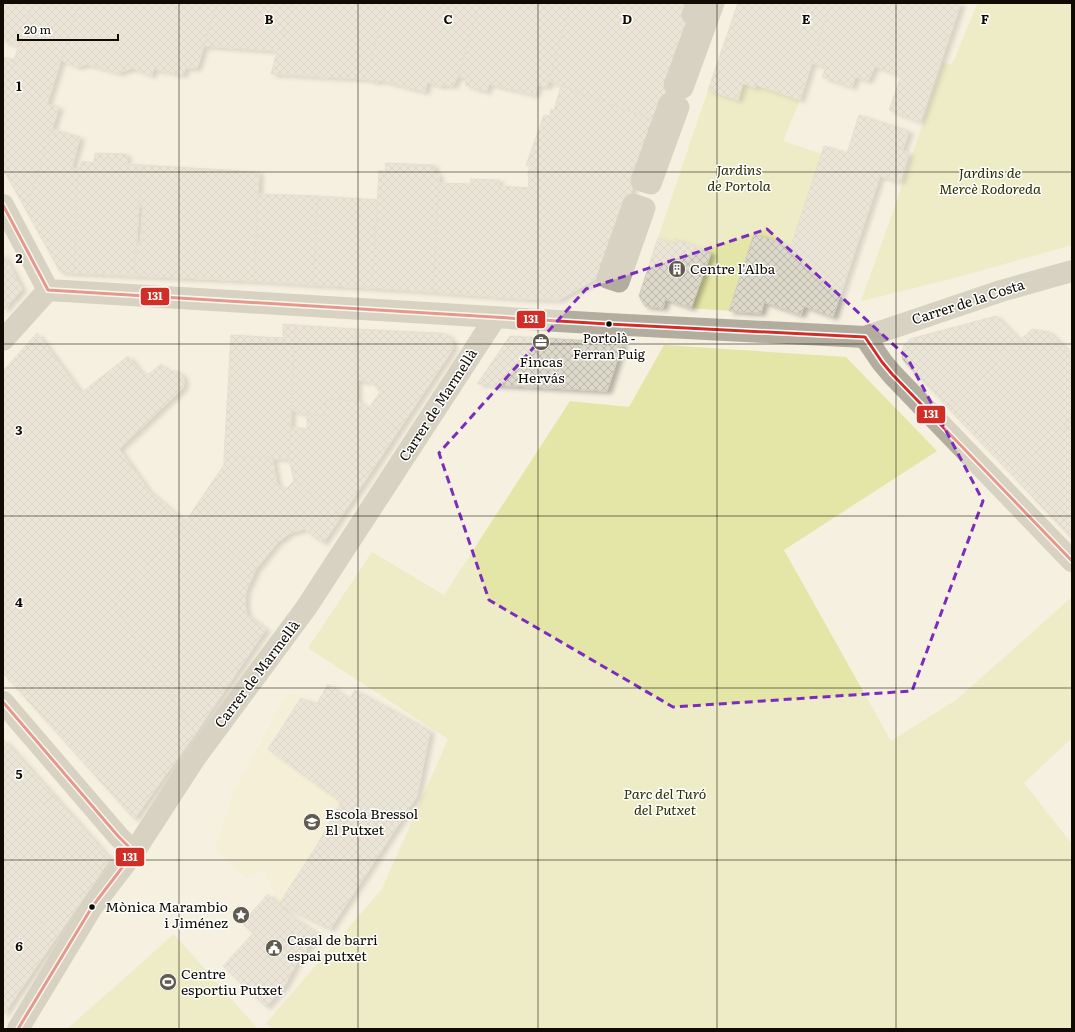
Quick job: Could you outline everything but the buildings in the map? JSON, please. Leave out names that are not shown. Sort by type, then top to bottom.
[{"type":"street","points":[[696,3],[692,15],[698,17],[674,85],[683,88],[714,3]]},
{"type":"street","points":[[3,205],[48,290]]},
{"type":"street","name":"Carrer de la Costa","points":[[865,336],[1001,291],[1072,271]]},
{"type":"street","points":[[48,290],[616,325],[865,336],[882,362],[892,374],[1072,561]]},
{"type":"street","points":[[3,340],[48,290]]},
{"type":"street","name":"Carrer de Marmellà","points":[[18,1029],[92,907],[134,852],[195,758],[306,608],[495,318]]},
{"type":"street","points":[[3,702],[118,836],[134,852]]},
{"type":"highlighted area","points":[[767,229],[907,357],[983,501],[912,691],[673,707],[489,600],[439,453],[586,289]]},
{"type":"shaded area","name":"Escola Bressol El Putxet","points":[[328,684],[349,700],[355,690],[430,731],[417,796],[330,929],[279,904],[264,870],[245,879],[215,849],[234,791],[282,702],[293,691],[301,698],[316,704]]},
{"type":"green space","name":"Jardins de Mercè Rodoreda","points":[[980,3],[1072,3],[1072,245],[951,279],[861,301],[894,209],[943,63],[952,64],[977,5]]},
{"type":"green space","name":"Jardins de Portola","points":[[743,83],[755,87],[756,85],[800,100],[783,141],[822,154],[791,246],[754,234],[729,311],[691,308],[711,253],[675,240],[673,244],[658,238],[708,90],[738,100]]},
{"type":"green space","name":"Parc del Turó del Putxet","points":[[664,345],[846,357],[937,451],[784,550],[891,741],[956,700],[1072,597],[1072,738],[1024,783],[1072,844],[1072,1029],[272,1029],[266,1023],[382,889],[448,739],[308,648],[372,552],[444,595],[570,401],[629,407]]},
{"type":"green space","name":"Centre esportiu Putxet","points":[[174,934],[258,1029],[67,1029]]},
{"type":"transit line","name":"131","points":[[3,205],[48,290],[608,324],[865,337],[892,374],[1072,561]]},
{"type":"transit line","name":"131","points":[[3,702],[118,836],[134,852],[92,907],[18,1029]]},
{"type":"place","name":"Centre l'Alba","points":[[677,269]]},
{"type":"place","name":"Portolà - Ferran Puig","points":[[609,324]]},
{"type":"place","name":"Fincas Hervás","points":[[541,342]]},
{"type":"place","name":"Escola Bressol El Putxet","points":[[312,822]]},
{"type":"place","name":"Mònica Marambio i Jiménez","points":[[241,915]]},
{"type":"place","name":"Casal de barri espai putxet","points":[[274,948]]},
{"type":"place","name":"Centre esportiu Putxet","points":[[168,982]]}]
